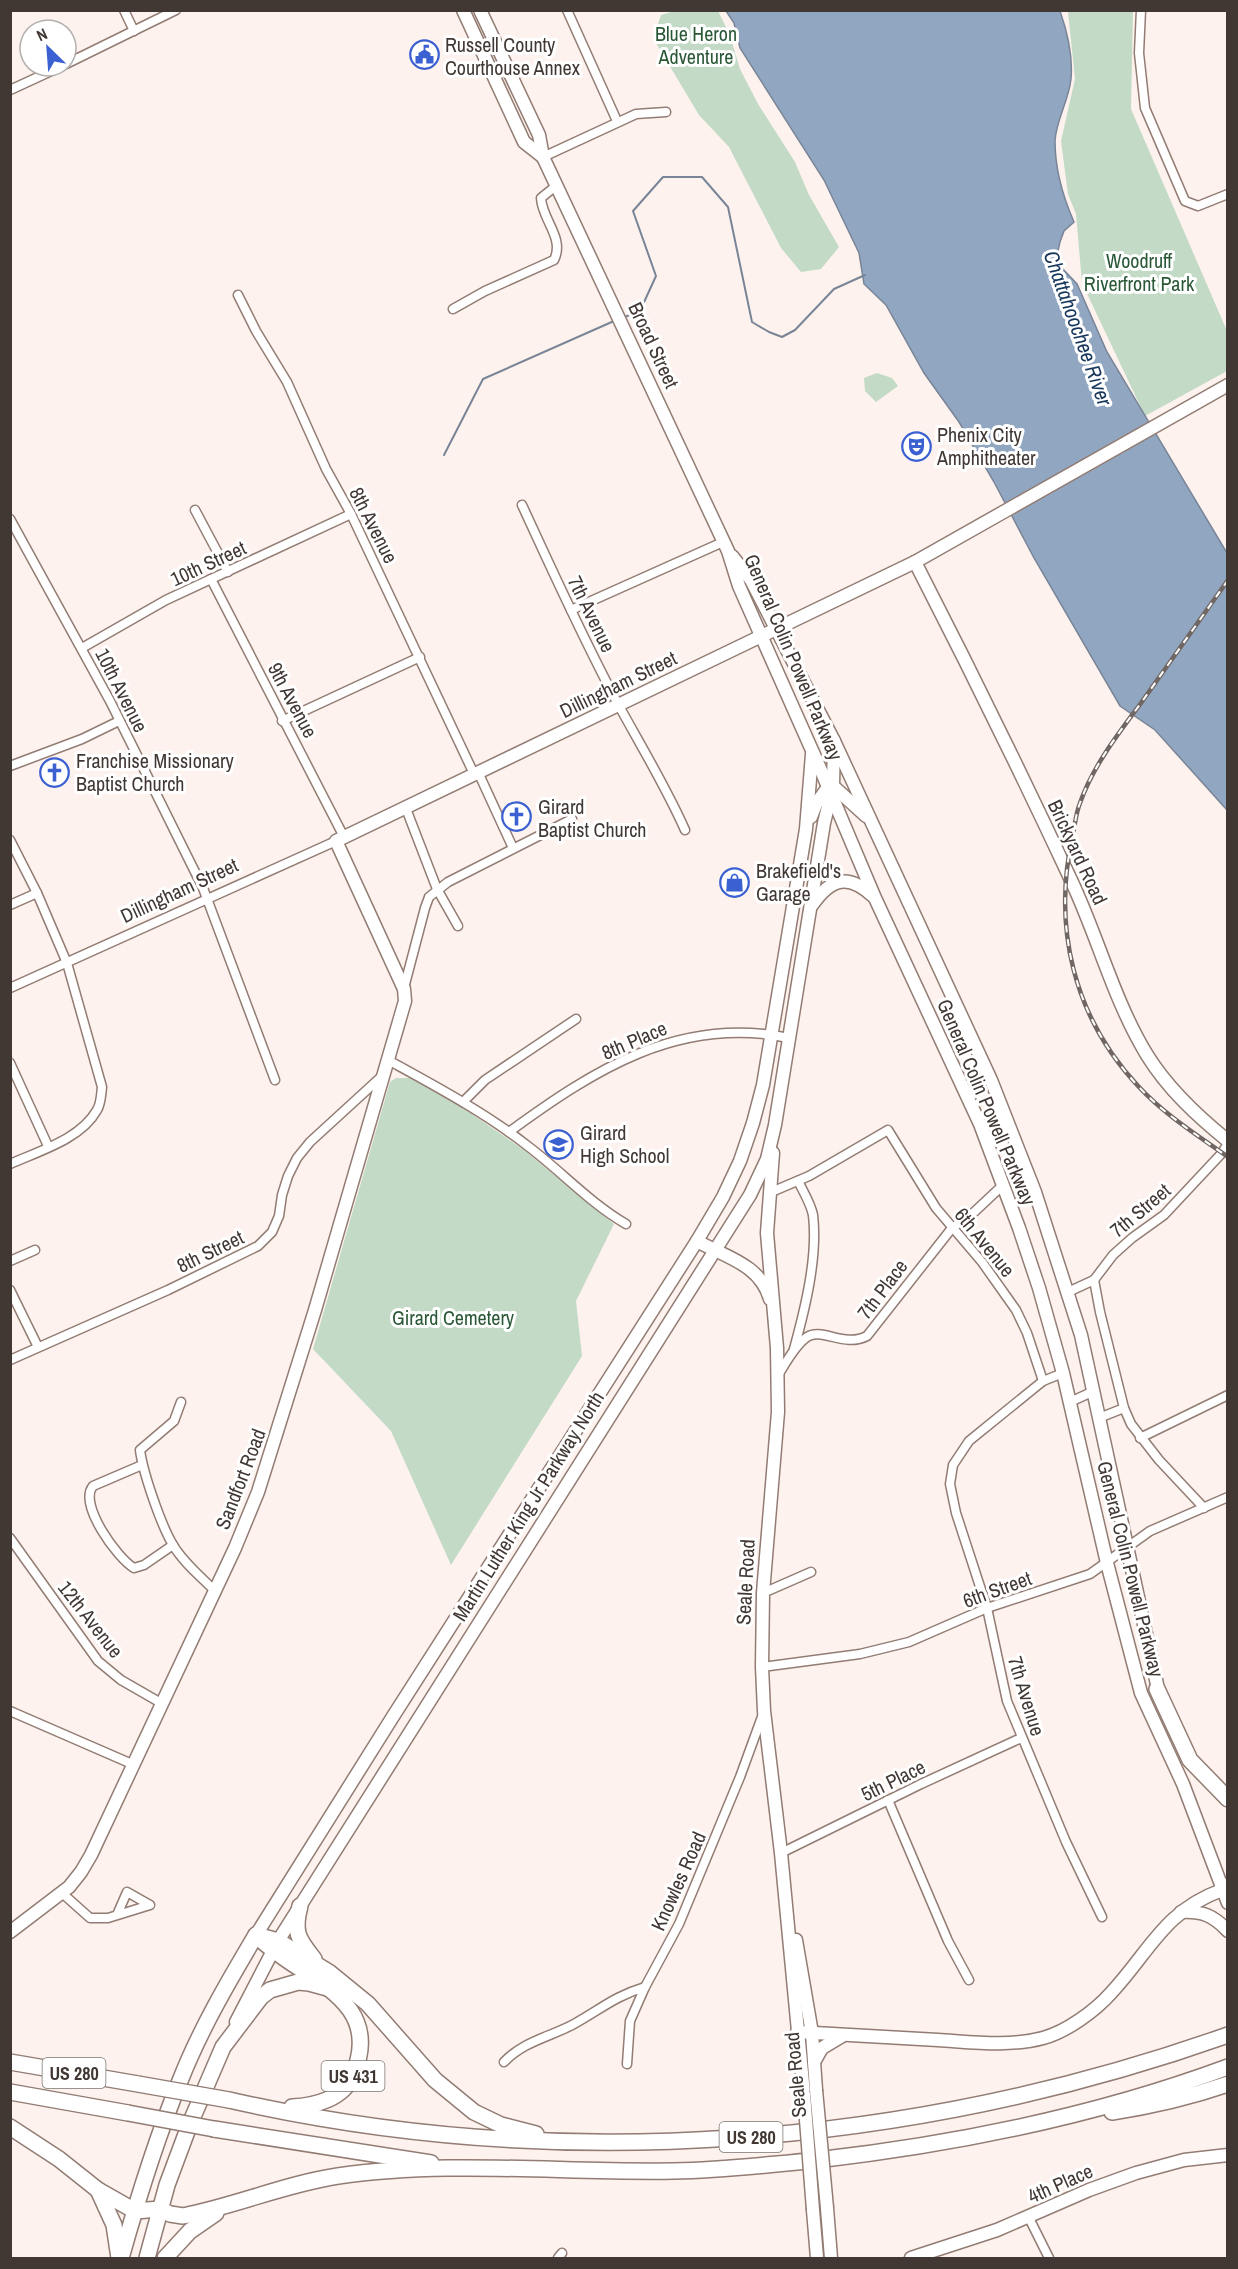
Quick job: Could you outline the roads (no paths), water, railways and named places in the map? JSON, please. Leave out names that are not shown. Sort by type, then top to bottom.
[{"type":"highway","points":[[1157,1689],[1190,1760],[1227,1798]]},
{"type":"highway","points":[[300,1906],[296,1925],[298,1935],[319,1966]]},
{"type":"highway","points":[[256,1935],[319,1966],[368,2004],[435,2080],[474,2112],[501,2125],[560,2141]]},
{"type":"highway","name":"Martin Luther King Jr Parkway North","points":[[120,2259],[147,2168],[180,2079],[222,1995],[256,1935]]},
{"type":"highway","points":[[275,1946],[330,1989]]},
{"type":"highway","points":[[223,2047],[261,1997],[270,1990],[298,1982],[330,1989]]},
{"type":"highway","name":"US 431","points":[[266,2108],[310,2106],[333,2098],[351,2080],[359,2060],[362,2041],[360,2029],[352,2010],[330,1989]]},
{"type":"highway","name":"US 280","points":[[10,2062],[352,2123],[442,2134],[511,2140],[560,2141],[730,2139],[903,2120],[1010,2099],[1164,2057],[1227,2035]]},
{"type":"highway","name":"Martin Luther King Jr Parkway North","points":[[147,2259],[160,2209],[189,2126],[223,2047]]},
{"type":"highway","name":"US 280","points":[[10,2092],[214,2128],[464,2168],[616,2172],[736,2169],[944,2143],[1041,2122],[1125,2100],[1227,2067]]},
{"type":"highway","points":[[1041,2122],[1138,2108],[1198,2094],[1227,2084]]},
{"type":"highway","points":[[10,2127],[59,2159],[98,2190],[135,2211],[160,2209],[170,2214],[183,2216],[338,2176],[464,2168]]},
{"type":"highway","points":[[98,2190],[114,2226],[120,2259]]},
{"type":"highway","points":[[165,2259],[190,2231],[225,2206]]},
{"type":"main road","name":"Broad Street","points":[[463,10],[524,142],[543,157]]},
{"type":"main road","name":"Broad Street","points":[[480,10],[539,135],[543,157],[725,546]]},
{"type":"main road","name":"Dillingham Street","points":[[340,839],[915,562],[1227,385]]},
{"type":"main road","name":"General Colin Powell Parkway","points":[[725,546],[751,580],[834,741],[991,1080],[1035,1192],[1081,1335],[1157,1689],[1183,1784]]},
{"type":"main road","name":"General Colin Powell Parkway","points":[[725,546],[739,586],[831,790],[875,898],[968,1096],[1003,1185],[1040,1288],[1063,1372],[1107,1563],[1141,1693],[1183,1784],[1226,1892]]},
{"type":"main road","name":"Brickyard Road","points":[[915,562],[1071,879],[1147,1055],[1184,1102],[1227,1142]]},
{"type":"main road","name":"Martin Luther King Jr Parkway North","points":[[223,2047],[275,1946],[716,1251],[741,1211],[767,1159],[775,1125],[831,790],[834,741]]},
{"type":"main road","name":"Martin Luther King Jr Parkway North","points":[[256,1935],[698,1240],[728,1188],[747,1142],[763,1085],[806,829],[812,750]]},
{"type":"main road","points":[[806,829],[816,804],[831,790],[870,819]]},
{"type":"main road","name":"9th Avenue","points":[[340,839],[404,989]]},
{"type":"main road","points":[[791,917],[809,914],[820,894],[834,882],[846,880],[862,885],[875,898]]},
{"type":"main road","name":"Sandfort Road","points":[[10,1932],[62,1893],[81,1872],[235,1548],[272,1455],[401,1020],[405,1001],[404,989]]},
{"type":"main road","name":"Seale Road","points":[[775,1125],[767,1233],[778,1376],[775,1452],[763,1593],[764,1711],[781,1853],[797,2032],[810,2092],[827,2208],[831,2259]]},
{"type":"main road","name":"Seale Road","points":[[698,1240],[752,1269],[768,1292],[774,1312]]},
{"type":"main road","name":"Seale Road","points":[[781,1853],[812,2033],[814,2063],[810,2092],[813,2210],[817,2259]]},
{"type":"main road","points":[[797,2032],[977,2042],[1026,2042],[1045,2038],[1072,2025],[1110,1994],[1180,1912],[1200,1899],[1226,1892]]},
{"type":"main road","points":[[1180,1912],[1206,1913],[1227,1931]]},
{"type":"main road","points":[[814,2063],[822,2048],[832,2040],[846,2035]]},
{"type":"main road","name":"4th Place","points":[[910,2259],[1029,2218],[1080,2193],[1136,2173],[1184,2160],[1227,2155]]},
{"type":"street","points":[[124,10],[134,31]]},
{"type":"street","points":[[78,58],[176,10]]},
{"type":"street","points":[[567,10],[617,121]]},
{"type":"street","points":[[1141,10],[1139,52],[1145,108],[1185,201],[1191,205],[1204,205],[1227,194]]},
{"type":"street","points":[[10,90],[36,78]]},
{"type":"street","points":[[543,157],[636,114],[666,112]]},
{"type":"street","points":[[453,309],[485,291],[554,260],[558,252],[556,238],[541,210],[541,198],[557,185]]},
{"type":"street","name":"8th Avenue","points":[[238,295],[256,331],[287,382],[326,469],[351,514],[513,848]]},
{"type":"street","name":"7th Avenue","points":[[522,505],[571,610],[685,830]]},
{"type":"street","points":[[195,510],[228,572]]},
{"type":"street","name":"10th Street","points":[[82,648],[166,600],[351,514]]},
{"type":"street","name":"10th Avenue","points":[[10,519],[82,648],[203,888],[275,1080]]},
{"type":"street","points":[[571,610],[725,546]]},
{"type":"street","name":"9th Avenue","points":[[211,579],[340,839]]},
{"type":"street","points":[[282,721],[420,657]]},
{"type":"street","points":[[10,765],[82,739],[119,721]]},
{"type":"street","points":[[405,806],[437,889],[458,926]]},
{"type":"street","points":[[404,989],[424,908],[429,897],[437,889],[463,873],[572,819]]},
{"type":"street","name":"Dillingham Street","points":[[10,988],[340,839]]},
{"type":"street","points":[[10,840],[37,893],[68,963],[102,1087],[99,1108],[87,1125],[10,1164]]},
{"type":"street","points":[[10,905],[37,893]]},
{"type":"street","points":[[463,1102],[485,1080],[576,1019]]},
{"type":"street","name":"8th Place","points":[[509,1132],[571,1089],[651,1047],[710,1034],[770,1034],[789,1038]]},
{"type":"street","points":[[388,1060],[463,1102],[509,1132],[552,1165],[597,1205],[626,1224]]},
{"type":"street","points":[[10,1063],[48,1146]]},
{"type":"street","name":"8th Street","points":[[10,1360],[138,1304],[258,1246],[272,1232],[279,1216],[288,1176],[297,1158],[310,1142],[384,1075]]},
{"type":"street","name":"6th Avenue","points":[[798,1180],[888,1130],[936,1208],[982,1262],[1016,1310],[1027,1333],[1043,1382]]},
{"type":"street","name":"7th Street","points":[[1068,1292],[1094,1280],[1113,1255],[1175,1205],[1221,1153],[1227,1142]]},
{"type":"street","points":[[769,1193],[798,1180],[813,1213],[813,1251],[804,1311],[792,1355]]},
{"type":"street","name":"7th Place","points":[[778,1376],[801,1342],[809,1335],[815,1334],[842,1341],[859,1340],[867,1336],[952,1228],[971,1215],[1003,1185]]},
{"type":"street","points":[[10,1261],[35,1250]]},
{"type":"street","points":[[1094,1280],[1124,1408],[1140,1438],[1204,1508]]},
{"type":"street","points":[[10,1290],[38,1347]]},
{"type":"street","points":[[1043,1382],[1063,1372]]},
{"type":"street","name":"7th Avenue","points":[[1043,1382],[969,1441],[957,1456],[950,1476],[956,1513],[987,1608],[1007,1701],[1021,1738],[1102,1917]]},
{"type":"street","points":[[1070,1402],[1094,1391]]},
{"type":"street","points":[[1140,1438],[1227,1395]]},
{"type":"street","points":[[181,1402],[174,1421],[140,1449],[142,1465],[173,1545],[214,1590]]},
{"type":"street","points":[[1099,1418],[1124,1408]]},
{"type":"street","points":[[142,1465],[93,1486],[89,1491],[88,1502],[94,1516],[119,1554],[134,1568],[144,1566],[173,1545]]},
{"type":"street","name":"6th Street","points":[[762,1667],[880,1650],[909,1642],[987,1608],[1090,1574],[1150,1531],[1227,1497]]},
{"type":"street","name":"12th Avenue","points":[[10,1538],[98,1661],[121,1680],[161,1703]]},
{"type":"street","points":[[763,1593],[811,1572]]},
{"type":"street","points":[[10,1711],[132,1764]]},
{"type":"street","name":"Knowles Road","points":[[627,2064],[628,2030],[645,1987],[679,1924],[740,1777],[764,1711]]},
{"type":"street","name":"5th Place","points":[[781,1853],[1021,1738]]},
{"type":"street","points":[[888,1800],[948,1941],[969,1980]]},
{"type":"street","points":[[62,1893],[90,1918],[98,1919],[117,1915]]},
{"type":"street","points":[[504,2062],[527,2044],[573,2025],[623,1993],[645,1987]]},
{"type":"street","points":[[1029,2218],[1049,2259]]},
{"type":"water","name":"Chattahoochee River","points":[[726,11],[1060,11],[1069,44],[1071,71],[1070,87],[1056,133],[1055,151],[1060,183],[1074,222],[1064,231],[1057,255],[1062,268],[1077,284],[1107,352],[1227,553],[1227,810],[1155,730],[1120,706],[1034,558],[959,422],[924,373],[886,305],[864,284],[859,253],[824,180],[740,48],[734,23]]},
{"type":"waterway","points":[[622,318],[640,311],[656,276],[633,211],[663,177],[702,177],[728,207],[752,322],[769,332],[782,337],[795,330],[834,289],[865,275]]},
{"type":"waterway","points":[[444,455],[483,379],[614,321]]},
{"type":"railway","points":[[1228,580],[1115,739],[1085,789],[1077,815],[1067,868],[1065,902],[1067,936],[1073,969],[1098,1031],[1116,1060],[1160,1107],[1228,1157]]},
{"type":"place","name":"Russell County Courthouse Annex","points":[[424,55]]},
{"type":"place","name":"Phenix City Amphitheater","points":[[916,446]]},
{"type":"place","name":"Franchise Missionary Baptist Church","points":[[55,772]]},
{"type":"place","name":"Girard Baptist Church","points":[[517,817]]},
{"type":"place","name":"Brakefield's Garage","points":[[735,882]]},
{"type":"place","name":"Girard High School","points":[[559,1144]]},
{"type":"park label","name":"Blue Heron Adventure","points":[[696,44]]},
{"type":"park label","name":"Woodruff Riverfront Park","points":[[1139,272]]},
{"type":"park label","name":"Girard Cemetery","points":[[453,1317]]}]
